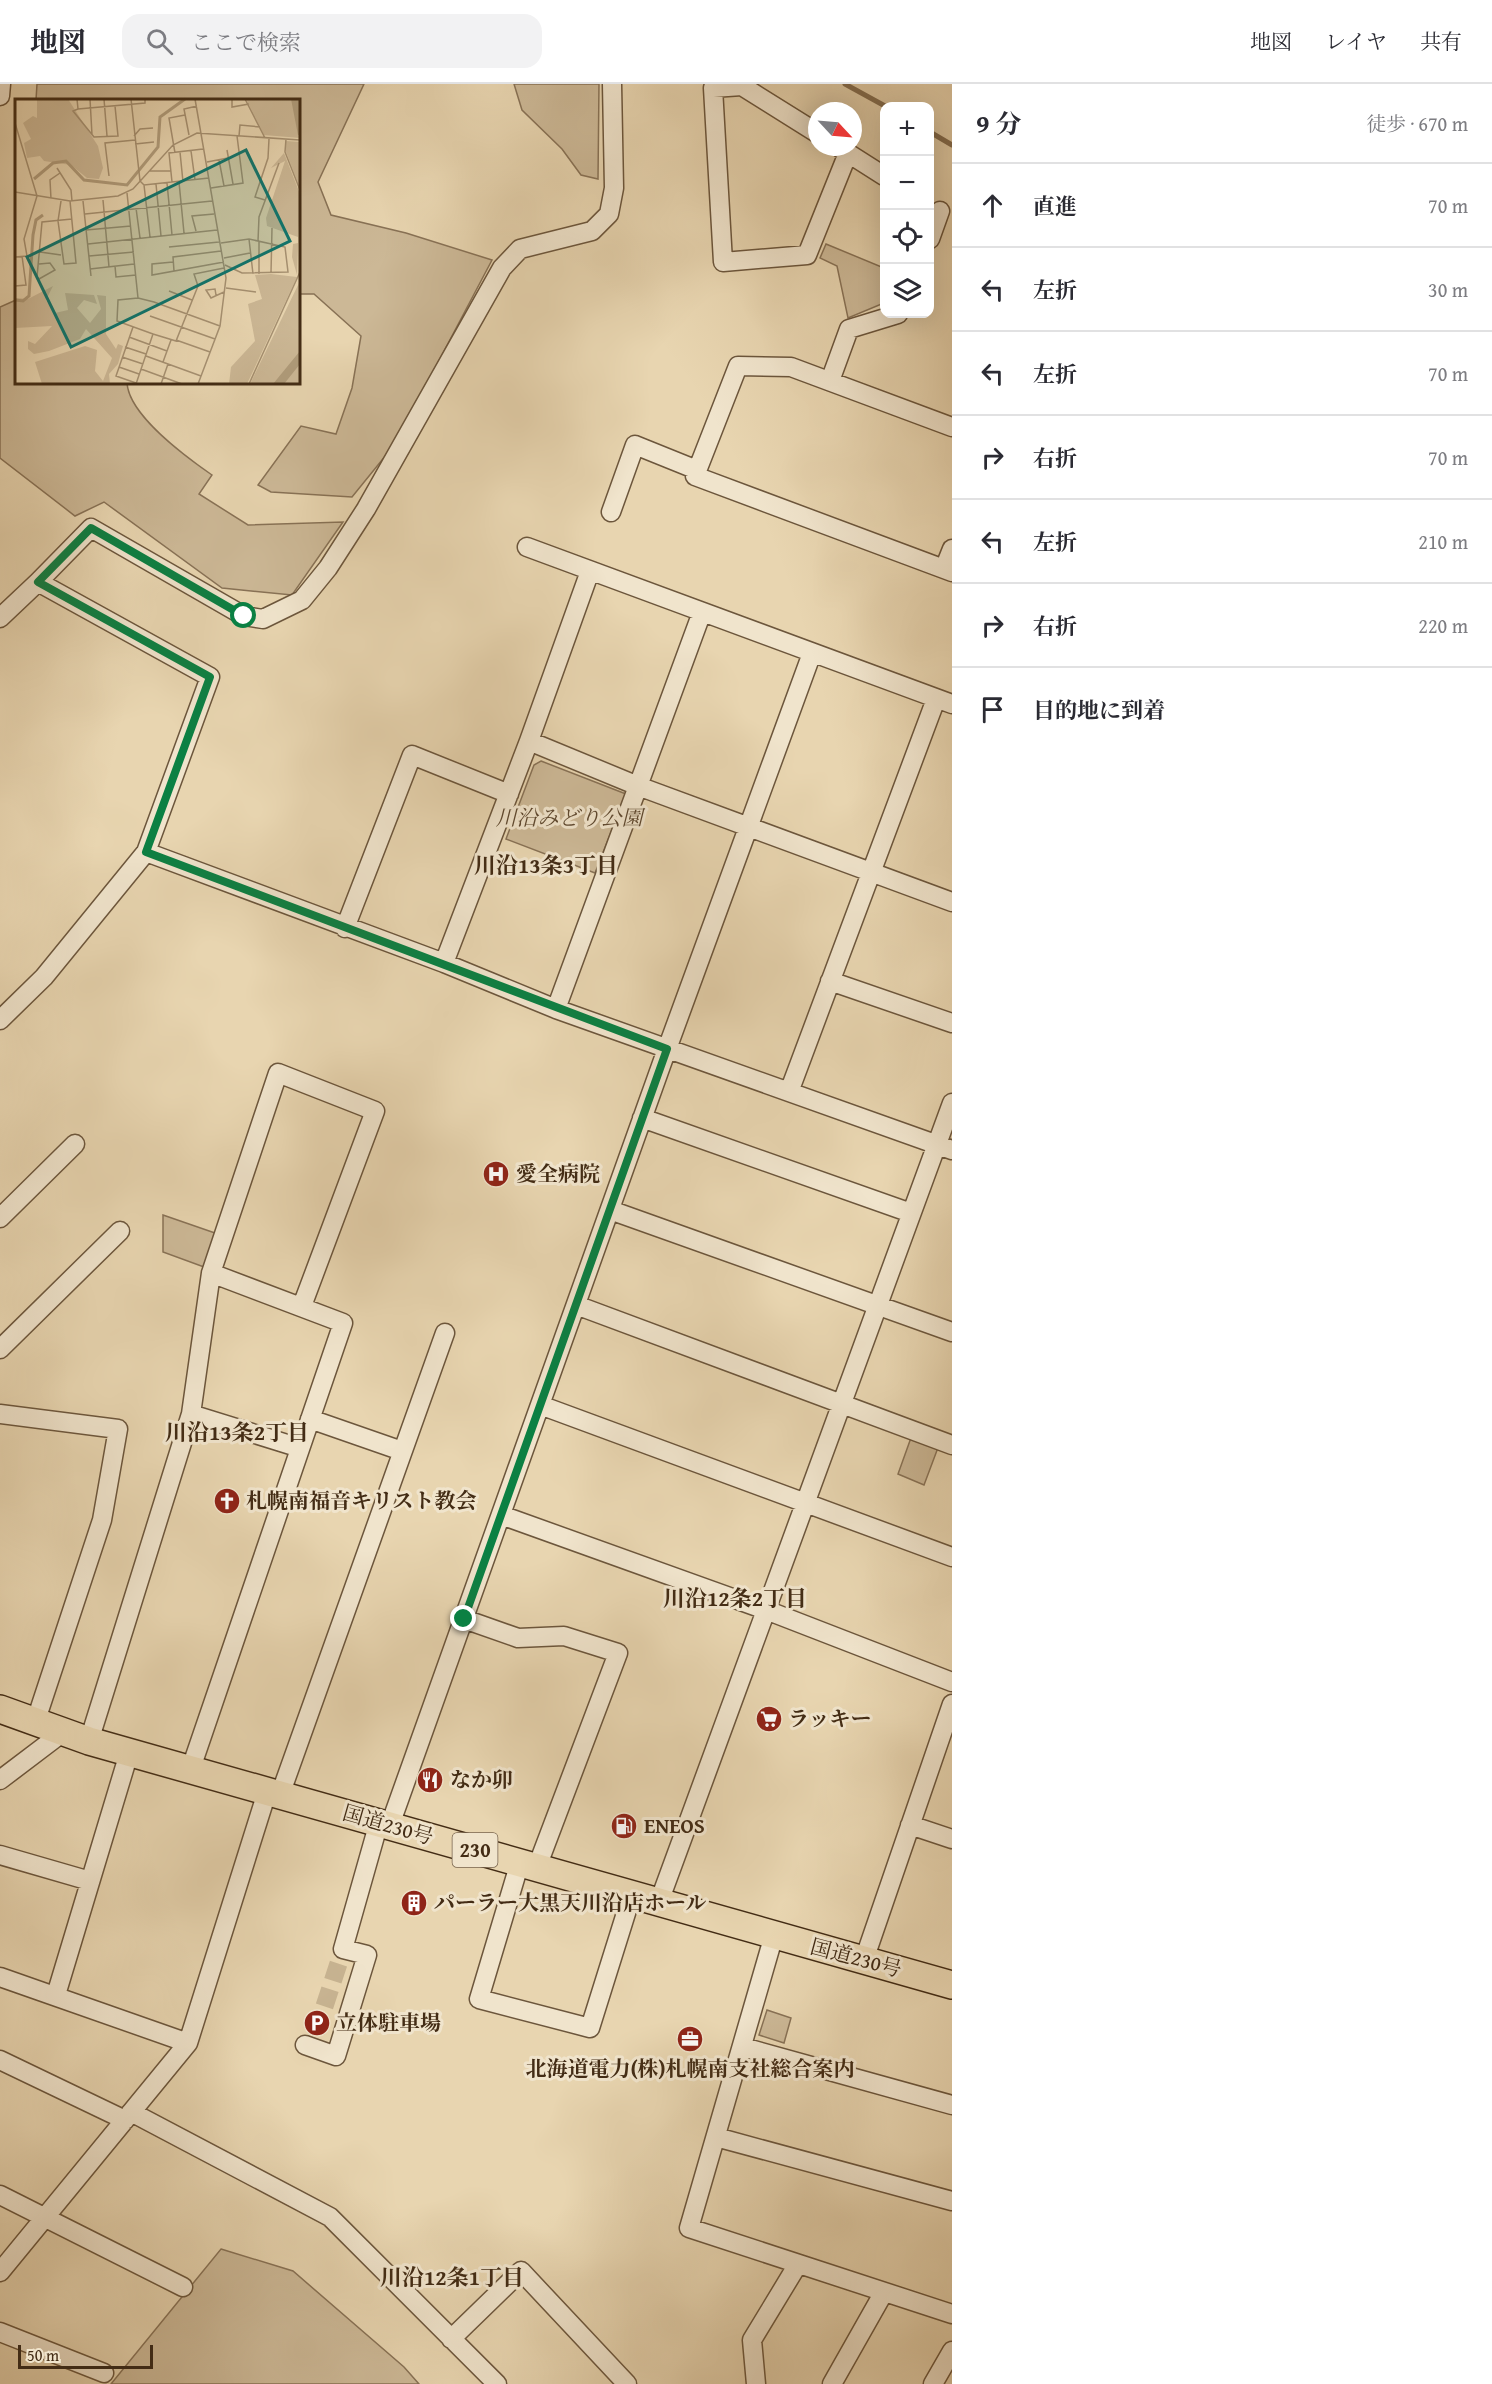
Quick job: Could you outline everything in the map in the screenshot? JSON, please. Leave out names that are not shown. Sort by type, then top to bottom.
[{"type":"highway","name":"国道230号","points":[[0,1709],[89,1742],[952,1985]]},
{"type":"street","points":[[0,96],[1,84]]},
{"type":"street","points":[[0,618],[91,528],[244,616],[264,619],[302,600],[328,568],[366,509],[501,268],[520,249],[592,231],[609,214],[614,188],[612,84]]},
{"type":"street","points":[[808,127],[742,86],[705,86],[723,261],[807,255],[842,156]]},
{"type":"street","points":[[853,156],[880,173]]},
{"type":"street","points":[[934,228],[941,210]]},
{"type":"street","points":[[830,381],[849,329],[885,318]]},
{"type":"street","points":[[952,427],[791,367],[738,366],[695,476],[948,571],[952,549]]},
{"type":"street","points":[[611,512],[635,446],[698,470]]},
{"type":"street","points":[[527,547],[944,701],[870,871],[789,1092]]},
{"type":"street","points":[[444,963],[529,741],[590,571]]},
{"type":"street","points":[[0,1020],[44,977],[146,852],[210,677],[38,582]]},
{"type":"street","points":[[556,1009],[702,612]]},
{"type":"street","points":[[304,2045],[336,2056],[367,1955],[341,1955],[385,1824],[464,1619],[642,1118],[812,653]]},
{"type":"street","points":[[529,741],[638,786],[952,902]]},
{"type":"street","points":[[345,928],[412,755],[509,794]]},
{"type":"street","points":[[146,852],[444,963],[556,1009],[944,1147]]},
{"type":"street","points":[[830,981],[952,1023]]},
{"type":"street","points":[[89,1742],[191,1414],[211,1272],[278,1073],[375,1111],[302,1306]]},
{"type":"street","points":[[659,1902],[911,1213],[944,1147],[952,1103]]},
{"type":"street","points":[[642,1118],[911,1213]]},
{"type":"street","points":[[0,1218],[75,1144]]},
{"type":"street","points":[[610,1210],[952,1332]]},
{"type":"street","points":[[0,1349],[120,1231]]},
{"type":"street","points":[[190,1771],[343,1323],[211,1272]]},
{"type":"street","points":[[576,1305],[952,1445]]},
{"type":"street","points":[[0,2272],[188,2043],[273,1794],[445,1333]]},
{"type":"street","points":[[540,1405],[952,1557]]},
{"type":"street","points":[[0,1414],[118,1429],[102,1520],[35,1723]]},
{"type":"street","points":[[191,1414],[300,1448]]},
{"type":"street","points":[[310,1419],[402,1451]]},
{"type":"street","points":[[501,1515],[766,1610],[952,1682]]},
{"type":"street","points":[[464,1619],[518,1638],[564,1636],[618,1653],[529,1865],[479,1999],[590,2028],[632,1894]]},
{"type":"street","points":[[864,1960],[950,1714]]},
{"type":"street","points":[[0,1780],[62,1733]]},
{"type":"street","points":[[56,1995],[129,1753]]},
{"type":"street","points":[[910,1825],[952,1839]]},
{"type":"street","points":[[0,1856],[90,1881]]},
{"type":"street","points":[[774,1935],[688,2228],[952,2314]]},
{"type":"street","points":[[0,1977],[188,2043]]},
{"type":"street","points":[[743,2047],[952,2105]]},
{"type":"street","points":[[0,2060],[128,2116],[330,2217],[497,2384]]},
{"type":"street","points":[[716,2137],[952,2201]]},
{"type":"street","points":[[0,2194],[183,2287]]},
{"type":"street","points":[[756,2384],[752,2340],[798,2264]]},
{"type":"street","points":[[451,2339],[521,2271],[627,2384]]},
{"type":"street","points":[[832,2384],[884,2292]]},
{"type":"street","points":[[0,2332],[104,2373]]},
{"type":"street","points":[[933,2384],[952,2351]]},
{"type":"green space","points":[[37,84],[364,84],[318,182],[331,215],[406,233],[492,260],[395,444],[352,497],[271,492],[258,485],[301,426],[336,434],[352,388],[361,336],[314,294],[300,294],[300,99],[36,99]]},
{"type":"green space","points":[[514,84],[599,84],[598,179],[581,175],[562,149],[522,110]]},
{"type":"green space","points":[[826,244],[880,266],[880,305],[848,318],[837,266],[820,258]]},
{"type":"green space","points":[[15,300],[15,384],[127,384],[137,408],[148,421],[188,458],[212,475],[199,494],[248,525],[343,522],[292,595],[222,588],[104,502],[75,516],[0,458],[0,307]]},
{"type":"green space","name":"川沿みどり公園","points":[[541,761],[626,794],[595,873],[506,839],[534,765]]},
{"type":"green space","points":[[163,1215],[215,1233],[204,1267],[163,1252]]},
{"type":"green space","points":[[912,1435],[939,1445],[924,1485],[898,1474]]},
{"type":"green space","points":[[767,2010],[791,2018],[784,2043],[759,2035]]},
{"type":"green space","points":[[221,2249],[293,2271],[404,2367],[419,2384],[111,2384]]},
{"type":"waterway","points":[[845,84],[880,103]]},
{"type":"waterway","points":[[934,134],[952,145]]},
{"type":"tunnel","points":[[316,2032],[339,1962]]},
{"type":"place","name":"愛全病院","points":[[496,1174]]},
{"type":"place","name":"札幌南福音キリスト教会","points":[[227,1501]]},
{"type":"place","name":"ラッキー","points":[[769,1719]]},
{"type":"place","name":"なか卯","points":[[430,1780]]},
{"type":"place","name":"ENEOS","points":[[624,1826]]},
{"type":"place","name":"パーラー大黒天川沿店ホール","points":[[414,1903]]},
{"type":"place","name":"立体駐車場","points":[[317,2023]]},
{"type":"place","name":"北海道電力(株)札幌南支社総合案内","points":[[690,2039]]},
{"type":"district","name":"川沿13条3丁目","points":[[546,865]]},
{"type":"district","name":"川沿13条2丁目","points":[[237,1432]]},
{"type":"district","name":"川沿12条2丁目","points":[[735,1598]]},
{"type":"district","name":"川沿12条1丁目","points":[[452,2277]]},
{"type":"route","points":[[244,616],[91,528],[38,582],[210,677],[146,852],[444,963],[556,1009],[667,1049],[464,1619]]}]
